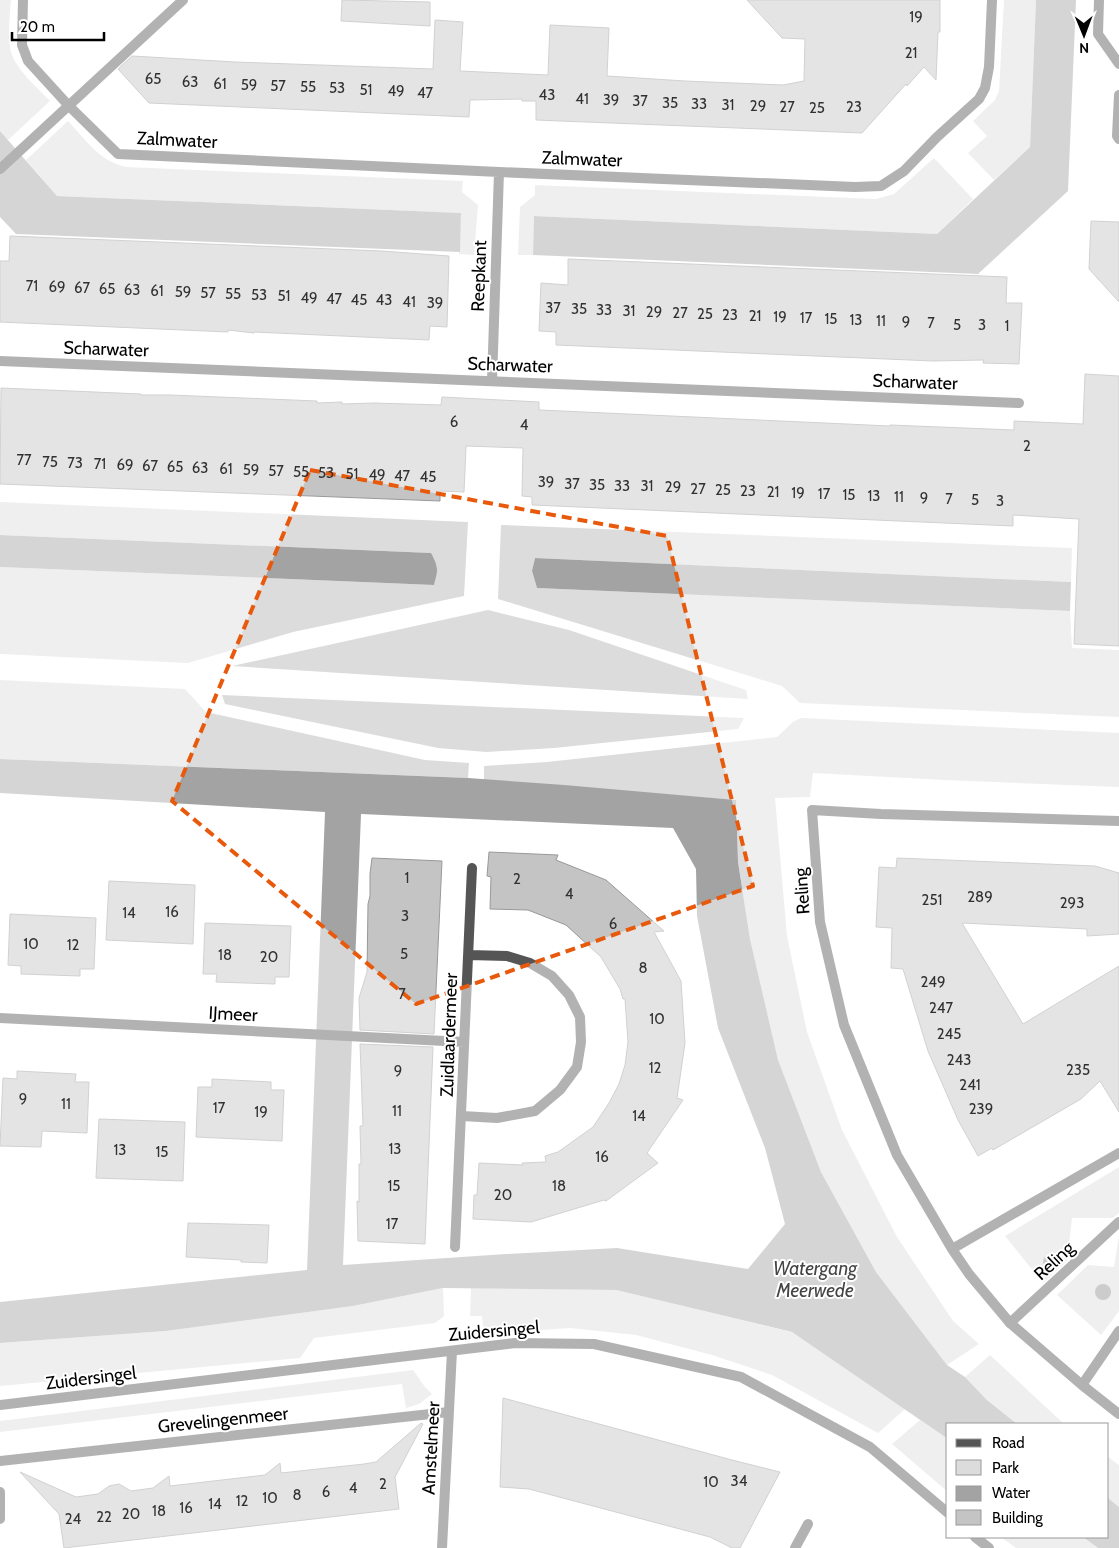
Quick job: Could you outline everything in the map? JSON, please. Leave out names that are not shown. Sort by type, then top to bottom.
[{"type":"street","name":"Zalmwater","points":[[23,0],[22,45],[28,61],[69,106],[118,154],[855,186],[880,186],[904,171],[937,137],[979,99],[985,88],[989,67],[992,0]]},
{"type":"street","points":[[0,169],[183,0]]},
{"type":"street","points":[[1099,0],[1098,34],[1119,64]]},
{"type":"street","points":[[1119,95],[1117,136],[1119,139]]},
{"type":"street","name":"Reepkant","points":[[492,381],[499,172]]},
{"type":"street","name":"Scharwater","points":[[0,361],[1019,403]]},
{"type":"street","name":"Reling","points":[[1119,821],[881,814],[812,810],[820,922],[844,1025],[896,1155],[952,1249],[969,1274],[1010,1323],[1119,1414]]},
{"type":"street","name":"Zuidlaardermeer","points":[[455,1247],[472,868]]},
{"type":"street","name":"Zuidlaardermeer","points":[[462,1116],[497,1118],[535,1111],[560,1090],[577,1067],[580,1042],[580,1017],[569,995],[552,976],[530,963],[506,956],[469,955]]},
{"type":"street","name":"IJmeer","points":[[0,1018],[464,1042]]},
{"type":"street","points":[[952,1249],[1119,1153]]},
{"type":"street","name":"Reling","points":[[1010,1323],[1119,1222]]},
{"type":"street","points":[[1082,1385],[1119,1331]]},
{"type":"street","name":"Zuidersingel","points":[[0,1405],[515,1343],[594,1344],[741,1377],[870,1447],[946,1511]]},
{"type":"street","name":"Amstelmeer","points":[[442,1548],[452,1350]]},
{"type":"street","name":"Grevelingenmeer","points":[[0,1461],[449,1412]]},
{"type":"street","points":[[0,1492],[0,1519]]},
{"type":"street","points":[[795,1548],[808,1524]]},
{"type":"street","points":[[977,1538],[989,1548]]},
{"type":"highlighted area","points":[[310,470],[667,536],[753,886],[416,1004],[172,801]]},
{"type":"green space","points":[[0,0],[11,0],[9,39],[14,59],[28,78],[50,101],[8,140],[0,131]]},
{"type":"green space","points":[[1004,0],[1036,0],[1030,147],[994,180],[968,153],[987,136],[973,121],[995,100],[999,91]]},
{"type":"green space","points":[[68,121],[101,155],[126,167],[463,181],[462,192],[478,205],[474,255],[459,254],[461,213],[57,196],[26,160]]},
{"type":"green space","points":[[934,158],[973,199],[937,234],[534,216],[533,255],[518,255],[520,207],[535,195],[535,185],[876,199],[894,194]]},
{"type":"green space","points":[[0,502],[468,522],[464,596],[293,632],[188,663],[0,654],[0,567],[434,585],[437,566],[431,553],[0,535]]},
{"type":"green space","points":[[501,525],[1072,548],[1071,582],[535,558],[532,571],[537,588],[1070,611],[1072,648],[1119,650],[1119,717],[800,703],[782,686],[498,599]]},
{"type":"green space","points":[[488,610],[569,630],[746,690],[748,699],[232,666]]},
{"type":"green space","points":[[0,680],[185,689],[206,712],[425,760],[469,763],[468,778],[0,759]]},
{"type":"green space","points":[[222,695],[744,718],[738,729],[554,748],[486,752],[438,748],[225,704]]},
{"type":"green space","points":[[801,718],[1119,733],[1119,787],[813,773],[810,797],[775,798],[787,936],[807,1032],[842,1130],[897,1237],[953,1321],[979,1344],[947,1365],[876,1272],[821,1172],[778,1061],[750,939],[738,862],[736,800],[484,780],[484,766],[547,762],[777,737],[793,722]]},
{"type":"green space","points":[[1119,1167],[1119,1213],[1113,1218],[1072,1218],[1067,1261],[1043,1283],[1005,1236]]},
{"type":"green space","points":[[1119,1235],[1119,1311],[1101,1335],[1057,1295],[1088,1265],[1114,1267]]},
{"type":"green space","points":[[443,1288],[444,1316],[435,1323],[314,1338],[300,1358],[0,1386],[0,1343],[166,1331],[353,1306]]},
{"type":"green space","points":[[471,1288],[616,1290],[795,1333],[905,1409],[878,1433],[772,1375],[712,1355],[636,1335],[570,1328],[484,1334],[482,1316],[470,1316]]},
{"type":"green space","points":[[990,1355],[1063,1423],[1016,1423],[987,1400],[965,1377]]},
{"type":"green space","points":[[413,1370],[432,1394],[419,1404],[406,1408],[402,1384],[0,1432],[0,1421]]},
{"type":"green space","points":[[920,1420],[946,1438],[946,1490],[892,1444]]},
{"type":"green space","points":[[1109,1458],[1119,1465],[1119,1507],[1109,1499]]},
{"type":"green space","points":[[1002,1538],[1084,1538],[1098,1548],[1016,1548]]},
{"type":"water","points":[[1036,0],[1076,0],[1068,191],[978,274],[533,255],[534,216],[937,234],[1030,147]]},
{"type":"water","points":[[0,131],[57,196],[461,213],[460,252],[16,234],[0,217]]},
{"type":"water","points":[[0,535],[431,553],[437,565],[437,572],[434,585],[0,567]]},
{"type":"water","points":[[535,558],[1071,582],[1070,611],[537,588],[532,571]]},
{"type":"water","name":"Watergang Meerwede","points":[[0,759],[468,778],[736,800],[738,862],[750,939],[778,1060],[821,1172],[876,1272],[947,1365],[965,1377],[987,1400],[1016,1423],[946,1423],[946,1438],[792,1332],[616,1290],[443,1288],[353,1306],[166,1331],[0,1343],[0,1302],[307,1270],[325,812],[0,793]],"holes":[[[361,814],[673,828],[696,869],[697,916],[718,1028],[765,1148],[785,1224],[748,1269],[617,1248],[343,1265]]]},
{"type":"water","points":[[1109,1499],[1119,1507],[1119,1548],[1098,1548],[1084,1538],[1109,1538]]},
{"type":"building","points":[[342,0],[430,2],[430,26],[341,21]]},
{"type":"building","points":[[747,0],[940,0],[940,32],[938,32],[936,80],[924,67],[862,133],[536,120],[536,101],[522,101],[522,99],[470,100],[469,117],[149,103],[118,69],[132,56],[235,62],[433,69],[435,20],[463,22],[460,71],[548,75],[550,25],[609,28],[607,76],[783,85],[804,81],[805,39],[782,38]]},
{"type":"building","points":[[1091,221],[1119,222],[1119,302],[1089,269]]},
{"type":"building","points":[[10,236],[382,251],[449,256],[447,327],[430,326],[429,340],[254,333],[228,330],[228,332],[0,322],[0,261],[9,261]]},
{"type":"building","points":[[568,259],[1007,277],[1006,303],[1022,303],[1019,364],[983,363],[984,360],[933,361],[556,345],[556,332],[539,331],[541,283],[568,285]]},
{"type":"building","points":[[1085,374],[1119,376],[1119,646],[1074,644],[1079,519],[1013,515],[1013,526],[532,505],[532,497],[522,496],[523,448],[466,446],[464,492],[440,491],[440,501],[0,484],[1,388],[317,401],[317,403],[342,402],[342,404],[441,405],[442,397],[539,402],[539,410],[1014,430],[1014,421],[1083,424]]},
{"type":"building","points":[[489,852],[558,855],[556,860],[606,880],[664,931],[654,932],[681,981],[685,1043],[677,1098],[683,1100],[647,1153],[658,1163],[606,1201],[604,1200],[531,1222],[473,1219],[474,1195],[477,1195],[479,1163],[523,1165],[522,1163],[546,1162],[545,1156],[558,1152],[593,1127],[619,1084],[625,1065],[628,1042],[625,999],[623,999],[620,989],[601,957],[566,925],[528,910],[490,909],[491,877],[487,876]]},
{"type":"building","points":[[372,858],[442,861],[434,1034],[360,1030],[359,998],[367,972],[368,904]]},
{"type":"building","points":[[897,858],[1095,866],[1119,873],[1119,934],[1087,936],[1087,929],[962,923],[1023,1024],[1119,966],[1119,1112],[1100,1081],[1081,1099],[993,1150],[992,1148],[978,1156],[958,1120],[928,1051],[903,969],[891,968],[892,928],[876,927],[879,867],[896,868]]},
{"type":"building","points":[[109,881],[195,885],[193,944],[106,940]]},
{"type":"building","points":[[10,914],[96,918],[94,969],[80,969],[80,976],[21,974],[21,966],[8,965]]},
{"type":"building","points":[[205,923],[291,926],[289,977],[275,977],[275,984],[216,982],[217,974],[203,974]]},
{"type":"building","points":[[360,1044],[433,1047],[425,1244],[358,1241],[357,1201],[359,1202],[359,1164],[361,1164],[360,1126],[363,1126]]},
{"type":"building","points":[[17,1071],[76,1074],[75,1082],[89,1082],[87,1133],[42,1131],[41,1147],[0,1146],[3,1078],[17,1079]]},
{"type":"building","points":[[212,1079],[271,1082],[271,1090],[284,1090],[282,1141],[196,1137],[198,1087],[212,1087]]},
{"type":"building","points":[[99,1119],[185,1122],[183,1181],[96,1178]]},
{"type":"building","points":[[188,1223],[269,1225],[267,1263],[186,1257]]},
{"type":"building","points":[[503,1398],[780,1472],[740,1548],[732,1548],[710,1537],[529,1489],[500,1487]]},
{"type":"building","points":[[421,1423],[423,1424],[395,1477],[399,1509],[64,1548],[59,1514],[20,1472],[76,1497],[98,1494],[109,1486],[119,1484],[131,1491],[153,1488],[169,1476],[170,1486],[265,1475],[280,1463],[281,1473],[364,1464],[376,1462]]}]
